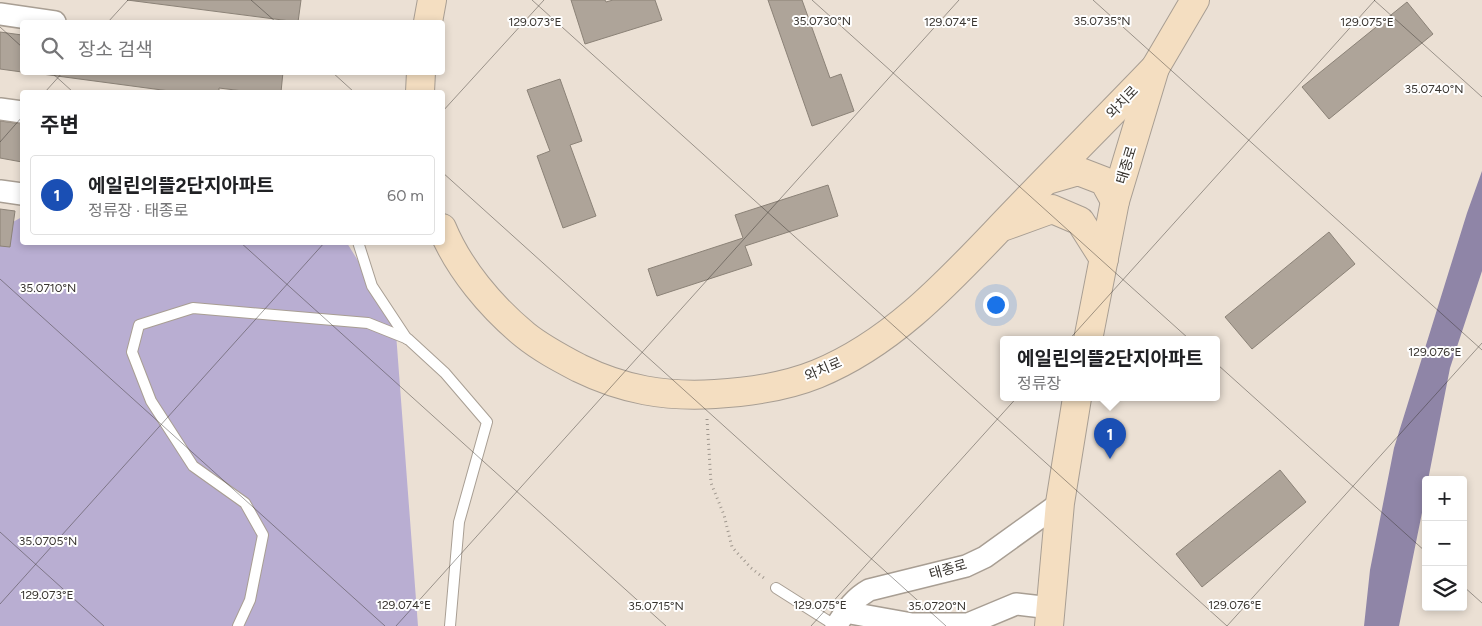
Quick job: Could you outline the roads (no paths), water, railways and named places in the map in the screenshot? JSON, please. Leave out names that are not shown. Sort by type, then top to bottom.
[{"type":"main road","points":[[428,20],[432,0]]},
{"type":"main road","name":"태종로","points":[[1089,336],[1115,201],[1155,68],[1195,0]]},
{"type":"main road","name":"와치로","points":[[445,236],[449,246],[493,307],[526,336],[556,356],[600,378],[632,389],[687,396],[737,393],[777,386],[817,374],[861,352],[910,317],[1047,180],[1155,68]]},
{"type":"main road","points":[[420,90],[421,75]]},
{"type":"main road","points":[[1047,180],[1078,171],[1104,181],[1115,201]]},
{"type":"main road","points":[[999,228],[1052,209],[1080,221],[1104,259]]},
{"type":"main road","points":[[1050,617],[1060,504],[1076,401]]},
{"type":"street","points":[[0,14],[41,20]]},
{"type":"street","points":[[0,109],[20,112]]},
{"type":"street","points":[[0,190],[20,194]]},
{"type":"street","name":"태종로","points":[[839,621],[857,597],[869,590],[966,566],[985,557],[1060,504]]},
{"type":"street","points":[[839,621],[968,624],[1016,604],[1050,617]]},
{"type":"lane","points":[[359,245],[372,286],[408,339],[446,373],[487,422],[459,522],[450,626]]},
{"type":"lane","points":[[238,626],[250,600],[263,535],[245,503],[193,466],[151,401],[132,352],[139,325],[193,308],[368,323],[408,339]]},
{"type":"lane","points":[[776,588],[839,621]]},
{"type":"place","name":"에일린의뜰2단지아파트","points":[[1110,459]]}]
